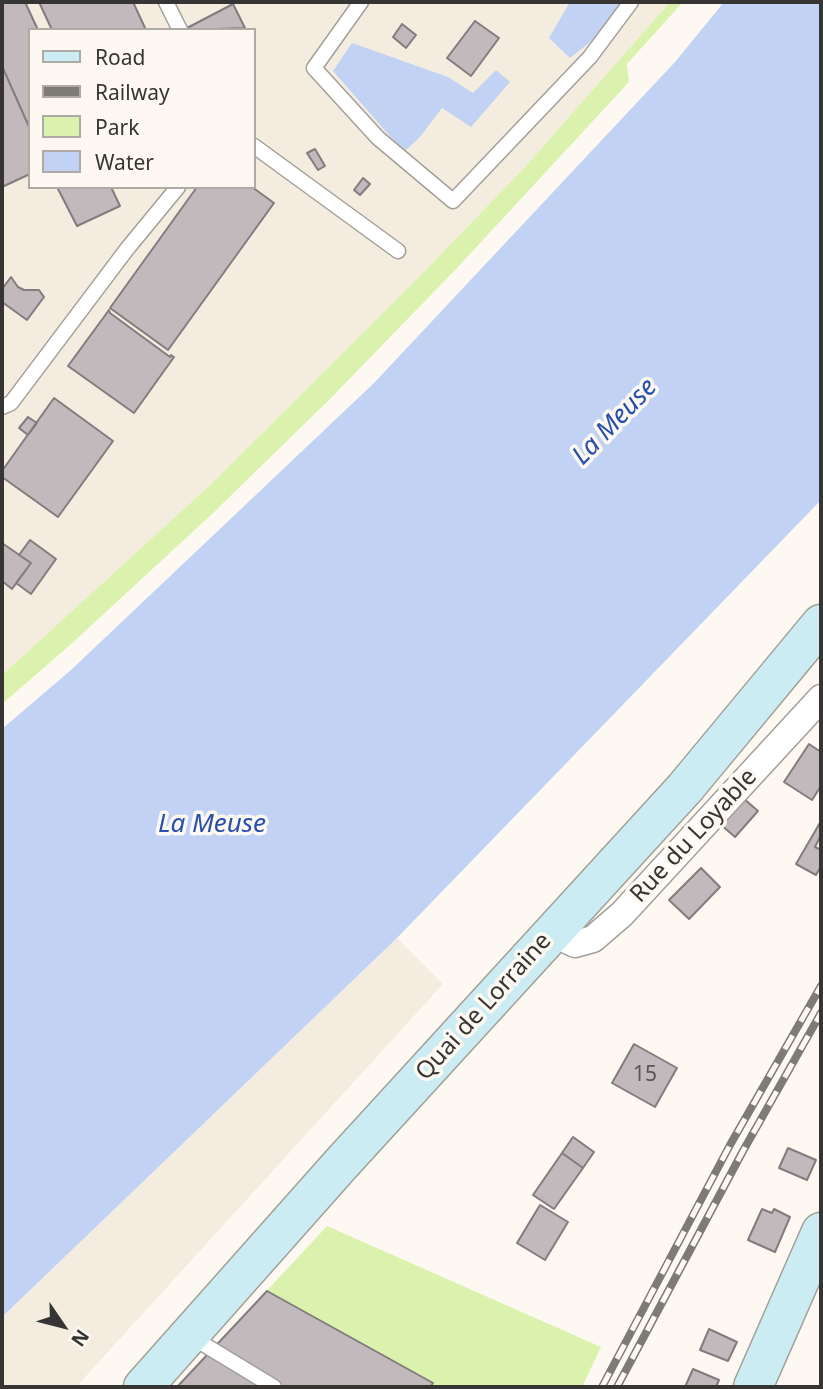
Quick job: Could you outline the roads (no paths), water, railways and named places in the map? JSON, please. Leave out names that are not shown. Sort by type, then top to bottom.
[{"type":"main road","name":"Quai de Lorraine","points":[[143,1387],[341,1164],[685,788],[821,624]]},
{"type":"main road","points":[[753,1387],[821,1232]]},
{"type":"street","name":"Rue du Loyable","points":[[552,933],[575,944],[593,939],[622,914],[821,698]]},
{"type":"lane","points":[[166,2],[179,28]]},
{"type":"lane","points":[[361,2],[314,68],[378,138],[453,201],[590,57],[631,2]]},
{"type":"lane","points":[[256,147],[398,251]]},
{"type":"lane","points":[[2,407],[11,402],[127,249],[176,189]]},
{"type":"lane","points":[[189,1336],[274,1387]]},
{"type":"water","points":[[570,2],[622,2],[600,34],[570,58],[549,38]]},
{"type":"water","name":"La Meuse","points":[[724,2],[821,2],[821,500],[397,938],[2,1317],[2,729],[71,670],[374,383],[675,62]]},
{"type":"water","points":[[352,43],[448,77],[473,93],[496,70],[510,82],[471,127],[442,108],[420,137],[406,150],[397,144],[333,71]]},
{"type":"railway","points":[[602,1387],[730,1145],[821,986]]},
{"type":"railway","points":[[617,1387],[743,1151],[821,1013]]}]
